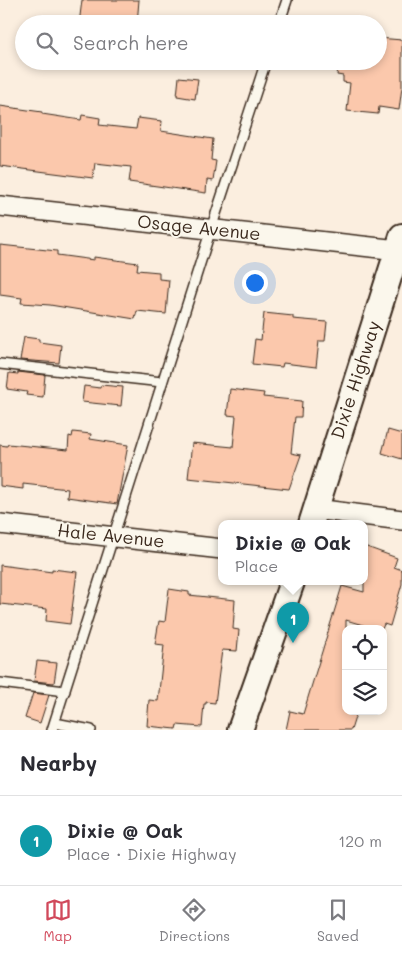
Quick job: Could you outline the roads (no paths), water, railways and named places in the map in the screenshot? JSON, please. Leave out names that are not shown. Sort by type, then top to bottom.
[{"type":"street","name":"Osage Avenue","points":[[0,206],[211,229],[400,243]]},
{"type":"street","name":"Dixie Highway","points":[[313,517],[400,243]]},
{"type":"street","points":[[313,517],[402,520]]},
{"type":"street","name":"Hale Avenue","points":[[0,524],[218,549]]},
{"type":"street","points":[[240,730],[291,585]]},
{"type":"lane","points":[[282,15],[287,0]]},
{"type":"lane","points":[[91,730],[54,727],[162,382],[263,70]]},
{"type":"lane","points":[[0,364],[162,382]]},
{"type":"lane","points":[[0,683],[65,691]]},
{"type":"place","name":"Dixie @ Oak","points":[[293,643]]}]
